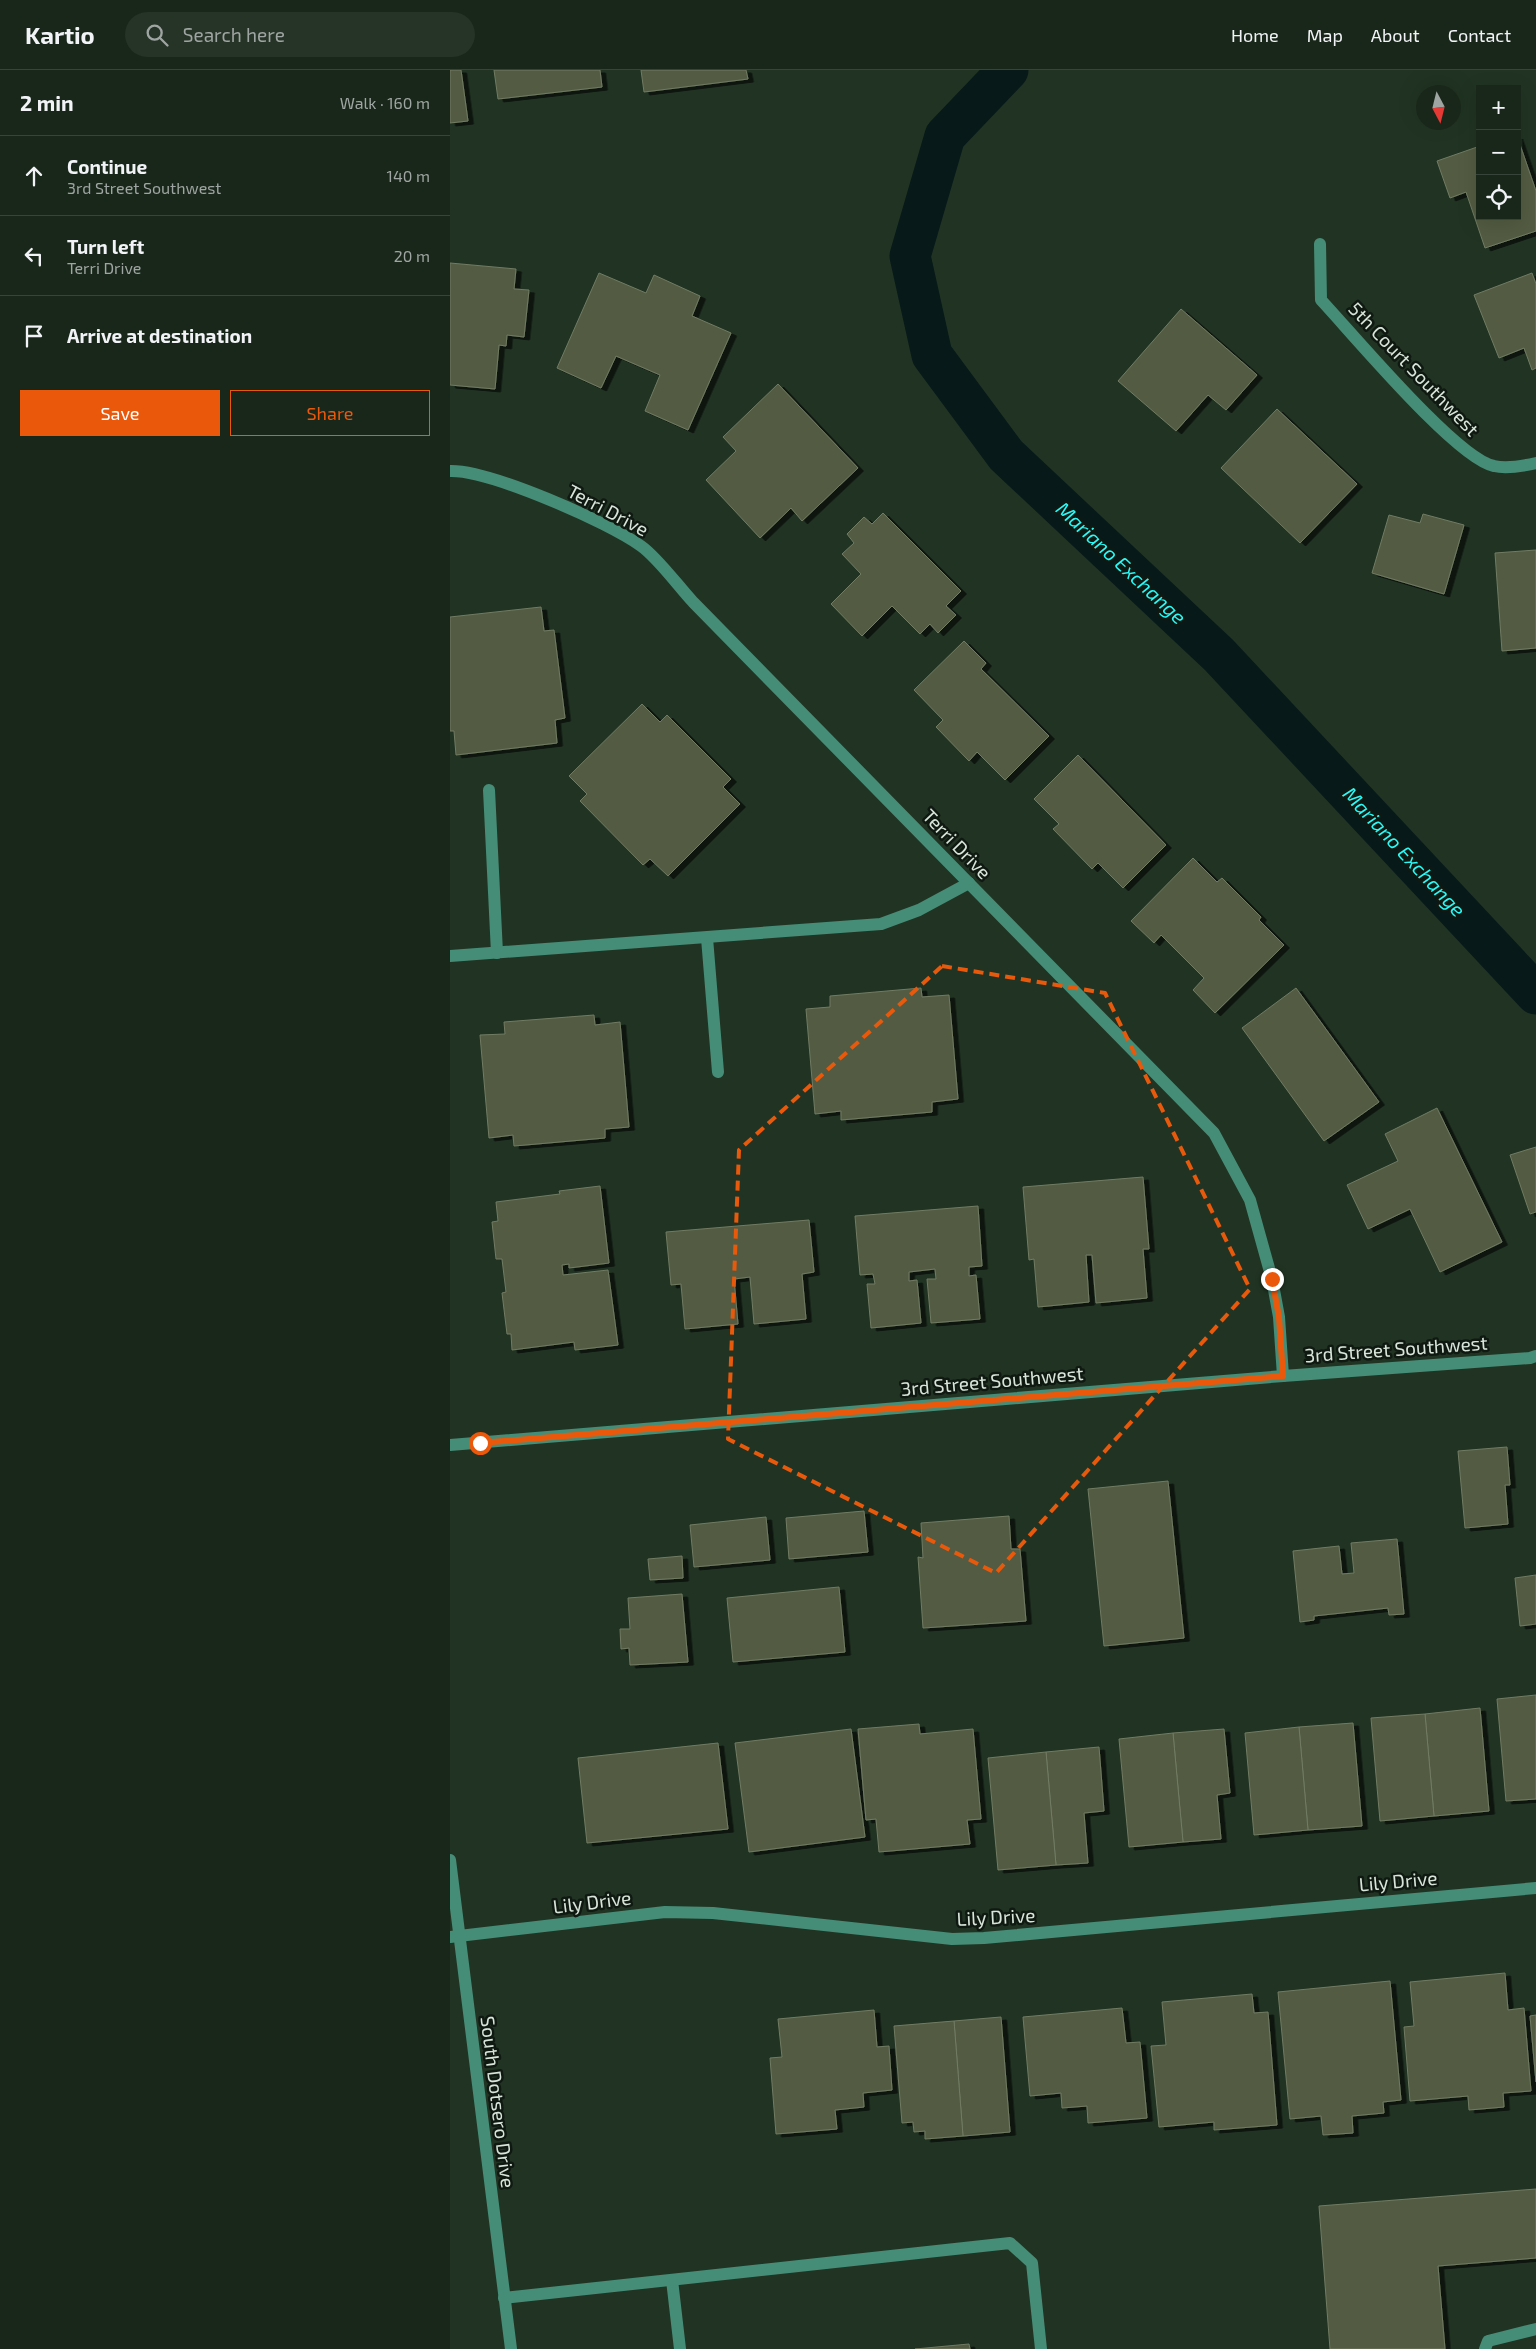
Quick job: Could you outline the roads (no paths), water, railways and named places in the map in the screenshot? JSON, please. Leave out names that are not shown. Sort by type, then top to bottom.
[{"type":"street","name":"5th Court Southwest","points":[[1320,244],[1322,300],[1440,427],[1473,457],[1494,466],[1521,466],[1536,463]]},
{"type":"street","name":"Terri Drive","points":[[450,471],[496,480],[588,516],[642,546],[700,609],[1214,1133],[1250,1200],[1272,1279],[1279,1317],[1283,1376]]},
{"type":"street","points":[[489,790],[497,953]]},
{"type":"street","points":[[450,956],[881,924],[919,910],[969,883]]},
{"type":"street","points":[[707,938],[718,1072]]},
{"type":"street","name":"3rd Street Southwest","points":[[450,1445],[1283,1376],[1530,1358],[1536,1356]]},
{"type":"street","name":"South Dotsero Drive","points":[[450,1860],[454,1936],[511,2349]]},
{"type":"street","name":"Lily Drive","points":[[454,1936],[665,1912],[713,1913],[952,1938],[984,1938],[1536,1888]]},
{"type":"street","points":[[504,2298],[1010,2243],[1032,2263],[1041,2349]]},
{"type":"street","points":[[672,2280],[680,2349]]},
{"type":"street","points":[[1485,2349],[1488,2341],[1536,2330]]},
{"type":"waterway","name":"Mariano Exchange","points":[[1008,70],[945,136],[910,256],[932,355],[1006,455],[1219,655],[1536,994]]}]
